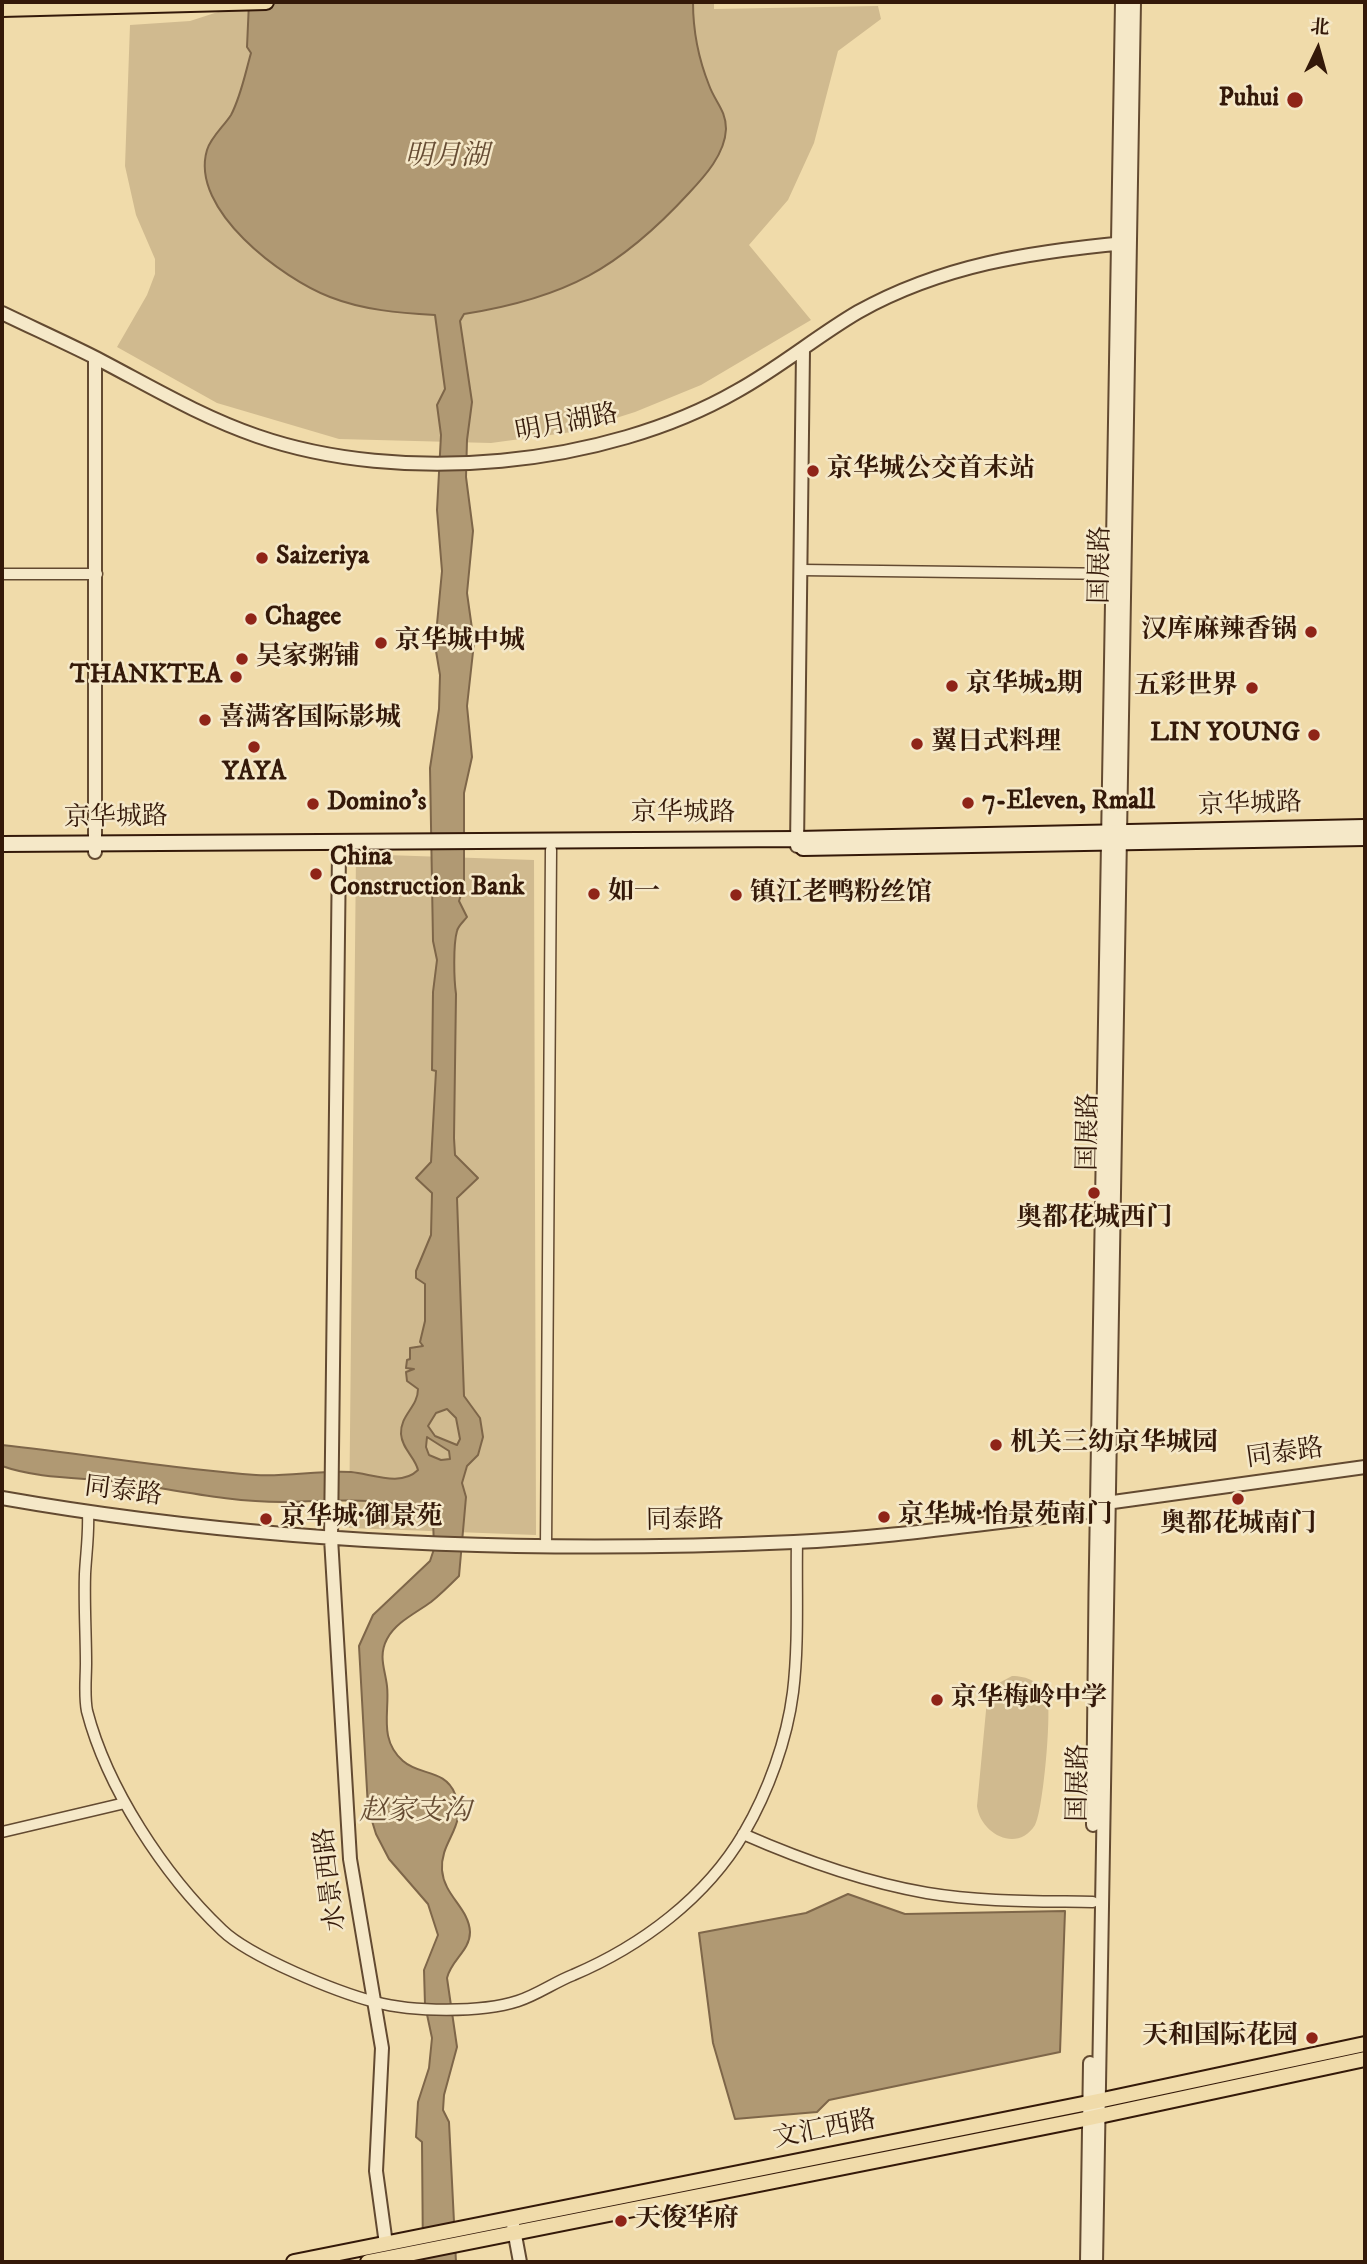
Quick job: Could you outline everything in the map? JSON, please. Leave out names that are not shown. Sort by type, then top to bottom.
[{"type":"main road","points":[[2,9],[266,2]]},
{"type":"main road","name":"京华城路","points":[[1113,839],[1365,827]]},
{"type":"main road","name":"京华城路","points":[[480,845],[551,850],[1113,839],[1365,838]]},
{"type":"main road","name":"京华城路","points":[[2,844],[95,848],[339,849],[409,845]]},
{"type":"main road","name":"京华城路","points":[[2,852],[95,848],[797,844]]},
{"type":"main road","name":"文汇西路","points":[[1094,2110],[1365,2043]]},
{"type":"main road","name":"文汇西路","points":[[368,2262],[436,2241],[513,2225],[1365,2059]]},
{"type":"main road","name":"文汇西路","points":[[294,2262],[386,2244],[436,2241]]},
{"type":"street","name":"国展路","points":[[1096,2262],[1093,1902],[1113,839],[1121,574],[1124,243],[1122,2]]},
{"type":"street","name":"国展路","points":[[1124,243],[1134,2]]},
{"type":"street","name":"明月湖路","points":[[2,313],[189,409],[259,436],[327,454],[416,461],[493,462],[549,456],[618,442],[736,392],[858,313],[924,282],[1004,257],[1124,243]]},
{"type":"street","points":[[797,844],[803,350]]},
{"type":"street","points":[[94,358],[97,574],[95,848]]},
{"type":"street","points":[[802,570],[1121,574]]},
{"type":"street","points":[[2,574],[97,574]]},
{"type":"street","name":"水景西路","points":[[339,849],[331,1538],[350,1859],[382,2048],[376,2171],[386,2244]]},
{"type":"street","points":[[546,1547],[551,850]]},
{"type":"street","name":"同泰路","points":[[2,1498],[88,1513],[331,1538],[546,1547],[797,1542],[1101,1507],[1365,1467]]},
{"type":"street","name":"国展路","points":[[1087,2262],[1094,2110],[1101,1507]]},
{"type":"street","points":[[88,1513],[86,1707],[103,1759],[125,1803],[175,1876],[223,1932],[269,1960],[374,2002],[437,2008],[471,2008],[517,2001],[597,1965],[640,1941],[685,1905],[743,1835],[769,1781],[793,1692],[797,1542]]},
{"type":"street","points":[[2,1832],[125,1803]]},
{"type":"street","points":[[743,1835],[794,1856],[927,1893],[1003,1900],[1093,1902]]},
{"type":"street","points":[[513,2225],[520,2262]]},
{"type":"shaded area","points":[[221,2],[714,2],[714,9],[878,6],[881,19],[838,51],[814,143],[788,200],[749,245],[811,320],[701,385],[635,412],[572,432],[491,443],[339,439],[217,403],[117,347],[147,295],[155,274],[155,259],[136,215],[125,166],[130,25],[190,21],[221,11]]},
{"type":"shaded area","points":[[356,854],[534,860],[536,1535],[349,1528]]},
{"type":"shaded area","points":[[1012,1676],[1023,1677],[1037,1684],[1047,1697],[1048,1740],[1044,1782],[1035,1825],[1027,1834],[1010,1839],[992,1832],[980,1816],[977,1806],[987,1700],[997,1684]]},
{"type":"water","name":"明月湖","points":[[249,2],[693,2],[695,34],[702,65],[726,122],[722,147],[707,172],[664,219],[614,260],[589,276],[562,288],[532,299],[464,314],[460,321],[472,402],[466,477],[473,531],[467,593],[474,643],[467,706],[472,757],[464,793],[464,885],[459,901],[467,917],[458,929],[454,953],[454,1138],[455,1155],[478,1178],[457,1198],[464,1396],[480,1418],[483,1437],[478,1455],[467,1466],[462,1483],[466,1497],[459,1576],[442,1593],[391,1633],[384,1645],[383,1657],[390,1744],[410,1766],[445,1780],[455,1794],[458,1806],[456,1825],[445,1850],[442,1870],[447,1887],[465,1916],[470,1932],[467,1945],[447,1978],[457,2047],[444,2095],[443,2110],[449,2122],[456,2262],[423,2262],[422,2142],[416,2137],[418,2102],[429,2068],[432,2038],[425,2005],[424,1970],[438,1935],[428,1904],[389,1859],[376,1834],[368,1808],[359,1646],[373,1615],[430,1561],[434,1549],[433,1518],[421,1510],[385,1502],[248,1501],[129,1483],[33,1474],[2,1466],[2,1445],[256,1475],[351,1472],[395,1479],[411,1475],[418,1470],[404,1444],[401,1427],[415,1401],[418,1389],[407,1381],[406,1372],[414,1369],[406,1368],[407,1360],[410,1359],[410,1348],[423,1346],[420,1342],[425,1321],[425,1284],[416,1278],[416,1271],[431,1235],[432,1193],[416,1178],[431,1162],[436,1071],[432,1070],[433,992],[437,960],[433,941],[430,768],[439,709],[440,675],[435,645],[442,571],[437,510],[441,435],[437,405],[445,389],[435,315],[368,308],[310,288],[288,275],[244,239],[212,196],[205,173],[207,150],[231,115],[237,100],[251,53],[247,47]],"holes":[[[447,1409],[456,1418],[460,1439],[457,1445],[435,1436],[428,1426],[436,1413]],[[427,1437],[449,1451],[450,1459],[441,1460],[429,1455]]]},
{"type":"water","points":[[848,1894],[905,1914],[1065,1911],[1060,2052],[829,2100],[817,2112],[735,2119],[713,2043],[699,1933],[806,1913]]},
{"type":"place","name":"Puhui","points":[[1295,100]]},
{"type":"place","name":"京华城公交首末站","points":[[813,471]]},
{"type":"place","name":"Saizeriya","points":[[262,558]]},
{"type":"place","name":"Chagee","points":[[251,619]]},
{"type":"place","name":"汉库麻辣香锅","points":[[1311,632]]},
{"type":"place","name":"京华城中城","points":[[381,643]]},
{"type":"place","name":"吴家粥铺","points":[[242,659]]},
{"type":"place","name":"THANKTEA","points":[[236,677]]},
{"type":"place","name":"京华城2期","points":[[952,686]]},
{"type":"place","name":"五彩世界","points":[[1252,688]]},
{"type":"place","name":"喜满客国际影城","points":[[205,720]]},
{"type":"place","name":"LIN YOUNG","points":[[1314,735]]},
{"type":"place","name":"翼日式料理","points":[[917,744]]},
{"type":"place","name":"YAYA","points":[[254,747]]},
{"type":"place","name":"7-Eleven, Rmall","points":[[968,803]]},
{"type":"place","name":"Domino's","points":[[313,804]]},
{"type":"place","name":"China Construction Bank","points":[[316,874]]},
{"type":"place","name":"如一","points":[[594,894]]},
{"type":"place","name":"镇江老鸭粉丝馆","points":[[736,895]]},
{"type":"place","name":"奥都花城西门","points":[[1094,1193]]},
{"type":"place","name":"机关三幼京华城园","points":[[996,1445]]},
{"type":"place","name":"奥都花城南门","points":[[1238,1499]]},
{"type":"place","name":"京华城·怡景苑南门","points":[[884,1517]]},
{"type":"place","name":"京华城·御景苑","points":[[266,1519]]},
{"type":"place","name":"京华梅岭中学","points":[[937,1700]]},
{"type":"place","name":"天和国际花园","points":[[1312,2038]]},
{"type":"place","name":"天俊华府","points":[[621,2221]]},
{"type":"water label","name":"赵家支沟","points":[[415,1813]]}]
